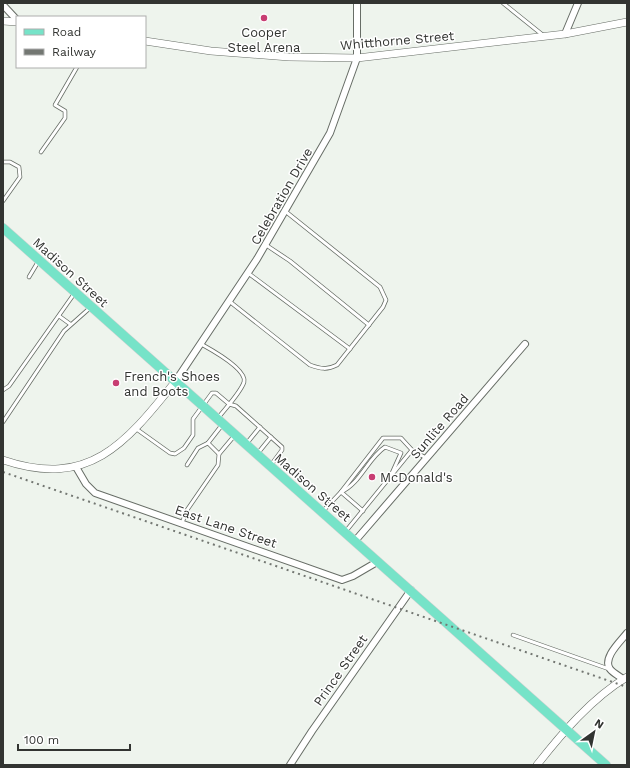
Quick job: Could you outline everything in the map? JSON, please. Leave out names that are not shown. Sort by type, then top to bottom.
[{"type":"main road","name":"Madison Street","points":[[3,228],[606,765]]},
{"type":"street","name":"Celebration Drive","points":[[175,382],[248,273],[330,133],[356,58],[357,3]]},
{"type":"street","points":[[565,34],[578,3]]},
{"type":"street","points":[[3,5],[16,20]]},
{"type":"street","points":[[3,21],[16,21]]},
{"type":"street","name":"Whitthorne Street","points":[[146,41],[212,51],[288,57],[356,58],[565,34],[627,22]]},
{"type":"street","name":"Sunlite Road","points":[[355,541],[525,344]]},
{"type":"street","points":[[3,460],[22,466],[43,470],[76,467],[97,460],[125,439],[175,382]]},
{"type":"street","name":"East Lane Street","points":[[76,467],[86,484],[95,493],[342,580],[353,576],[378,562]]},
{"type":"street","name":"Prince Street","points":[[290,765],[316,724],[411,590]]},
{"type":"street","points":[[537,765],[566,729],[625,678],[610,668],[608,662],[611,654],[627,633]]},
{"type":"lane","points":[[503,3],[545,36]]},
{"type":"lane","points":[[41,152],[65,118],[65,111],[55,105],[76,68]]},
{"type":"lane","points":[[3,162],[10,162],[19,167],[20,177],[3,201]]},
{"type":"lane","points":[[229,301],[310,365],[320,369],[330,369],[338,365],[383,307],[386,300],[380,287],[285,211]]},
{"type":"lane","points":[[266,244],[290,261],[369,324]]},
{"type":"lane","points":[[28,276],[39,260]]},
{"type":"lane","points":[[248,273],[350,349]]},
{"type":"lane","points":[[3,390],[9,386],[75,292]]},
{"type":"lane","points":[[3,422],[38,368],[70,324],[76,322],[91,307]]},
{"type":"lane","points":[[59,316],[70,324]]},
{"type":"lane","points":[[187,465],[198,448],[208,443],[229,404],[244,381],[243,376],[219,353],[200,344]]},
{"type":"lane","points":[[135,428],[156,444],[175,454],[184,448],[193,435],[193,419],[212,393],[216,393],[229,404],[236,406],[282,447],[282,450],[270,466]]},
{"type":"lane","points":[[246,445],[260,427]]},
{"type":"lane","points":[[182,523],[187,510],[218,465],[219,454],[235,435]]},
{"type":"lane","points":[[257,454],[271,437]]},
{"type":"lane","points":[[322,512],[341,492],[383,438],[401,438],[412,450],[426,458]]},
{"type":"lane","points":[[208,443],[219,454]]},
{"type":"lane","points":[[341,492],[349,489],[376,452],[385,447],[400,453],[389,478]]},
{"type":"lane","points":[[345,533],[412,450]]},
{"type":"lane","points":[[341,492],[363,511]]},
{"type":"lane","points":[[513,635],[610,668]]},
{"type":"railway","points":[[3,472],[627,687]]},
{"type":"place","name":"Cooper Steel Arena","points":[[264,18]]},
{"type":"place","name":"French's Shoes and Boots","points":[[116,383]]},
{"type":"place","name":"McDonald's","points":[[372,477]]}]
